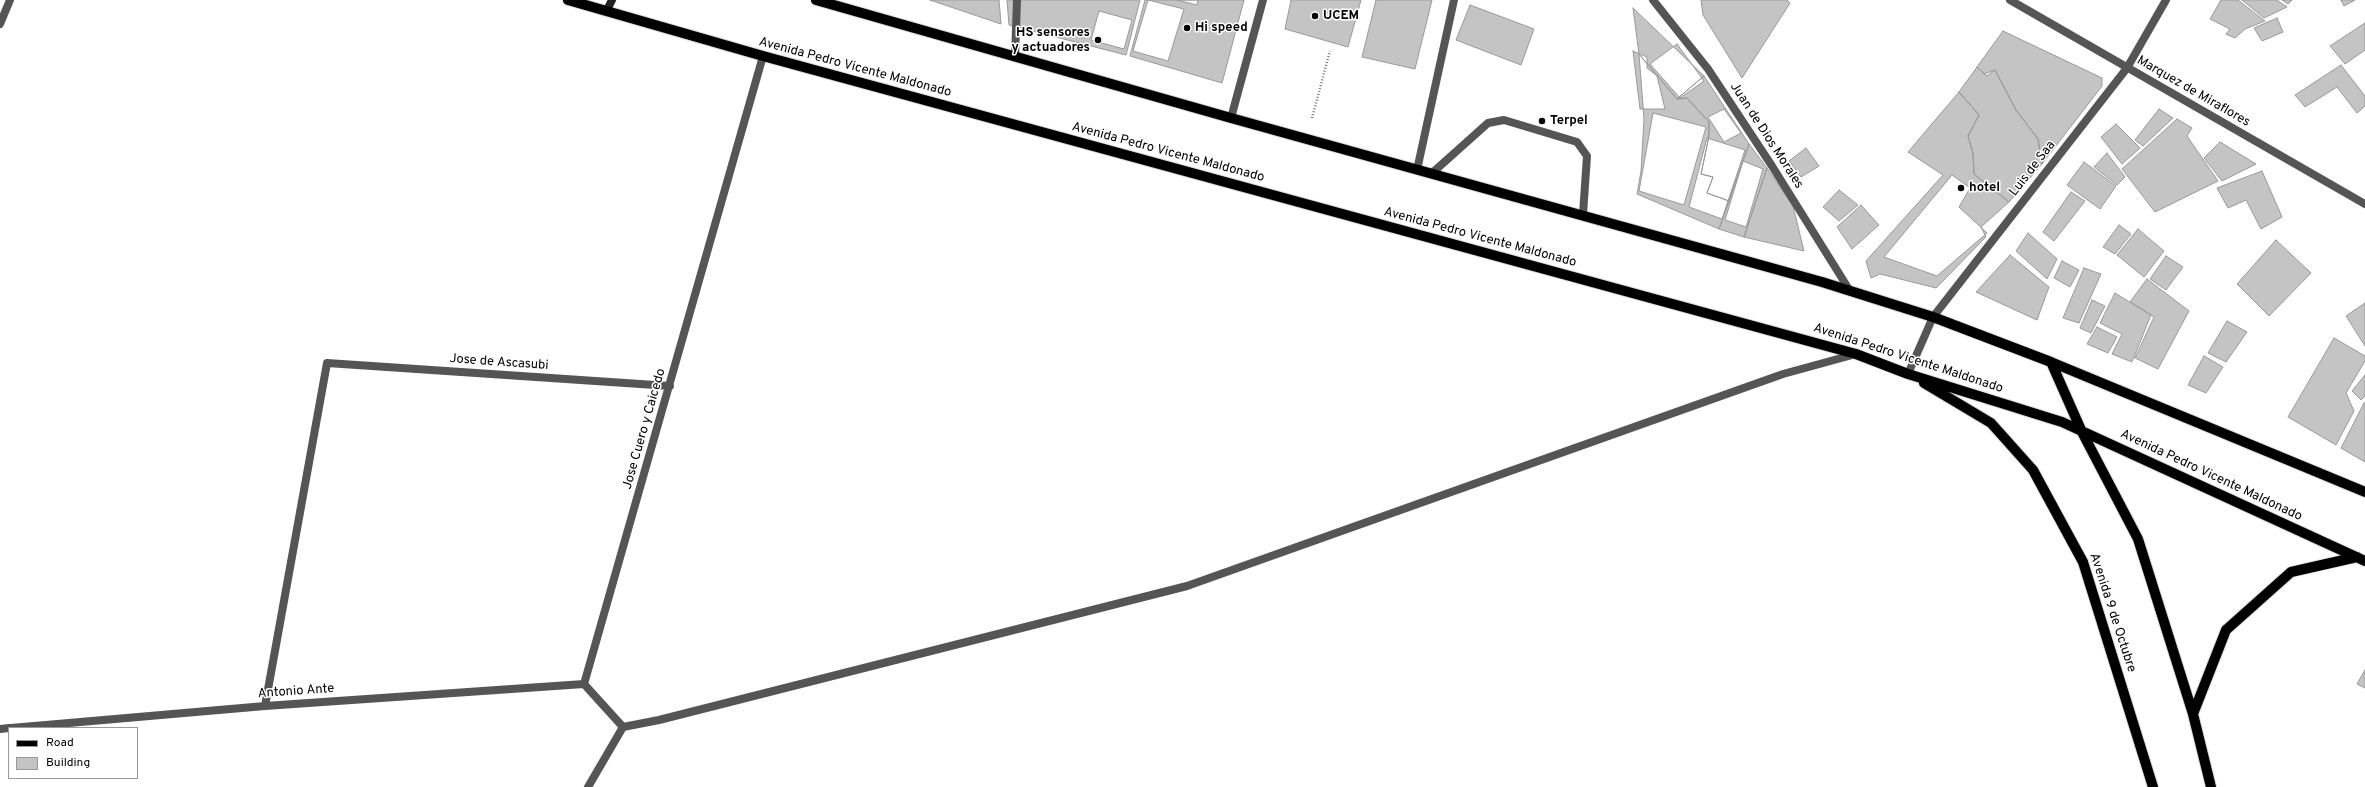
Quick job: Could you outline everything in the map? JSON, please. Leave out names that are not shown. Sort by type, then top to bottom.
[{"type":"main road","name":"Avenida Pedro Vicente Maldonado","points":[[568,0],[763,56],[1856,354],[1908,374],[2062,422],[2361,559]]},
{"type":"main road","points":[[816,0],[1307,140],[1583,214],[1850,291],[1933,317],[2051,362],[2365,492]]},
{"type":"main road","points":[[2051,362],[2082,432],[2138,539],[2193,714],[2211,787]]},
{"type":"main road","name":"Avenida 9 de Octubre","points":[[1908,374],[1991,423],[2033,470],[2083,562],[2153,787]]},
{"type":"main road","points":[[2193,714],[2226,630],[2291,572],[2361,559]]},
{"type":"street","points":[[0,24],[10,0]]},
{"type":"street","points":[[607,10],[612,0]]},
{"type":"street","points":[[1015,57],[1017,0]]},
{"type":"street","points":[[1230,118],[1263,0]]},
{"type":"street","points":[[1417,170],[1454,0]]},
{"type":"street","name":"Juan de Dios Morales","points":[[1653,0],[1708,69],[1772,166],[1850,291]]},
{"type":"street","name":"Marquez de Miraflores","points":[[2010,0],[2365,204]]},
{"type":"street","name":"Luis de Saa","points":[[1908,374],[1933,317],[2126,68],[2166,0]]},
{"type":"street","name":"Jose Cuero y Caicedo","points":[[584,684],[763,56]]},
{"type":"street","points":[[1432,174],[1488,122],[1504,120],[1577,142],[1587,156],[1583,214]]},
{"type":"street","points":[[588,787],[623,727],[660,720],[1187,586],[1783,374],[1856,354]]},
{"type":"street","name":"Jose de Ascasubi","points":[[265,706],[327,363],[670,386]]},
{"type":"street","points":[[584,684],[623,727]]},
{"type":"street","name":"Antonio Ante","points":[[22,727],[265,706],[584,684]]},
{"type":"path","points":[[1307,140],[1330,51]]},
{"type":"building","points":[[930,0],[999,0],[1001,24]]},
{"type":"building","name":"HS sensores y actuadores","points":[[1007,0],[1140,0],[1126,55],[1009,25]]},
{"type":"building","name":"Hi speed","points":[[1145,0],[1244,0],[1222,83],[1130,56]]},
{"type":"building","points":[[1148,0],[1184,9],[1168,61],[1133,51]]},
{"type":"building","points":[[1177,0],[1198,0],[1197,5]]},
{"type":"building","points":[[1291,0],[1361,0],[1348,47],[1285,29]]},
{"type":"building","points":[[1376,0],[1432,0],[1415,69],[1362,57]]},
{"type":"building","points":[[1701,0],[1787,0],[1790,3],[1742,78],[1703,15]]},
{"type":"building","points":[[2221,0],[2238,0],[2265,21],[2245,29],[2235,38],[2226,34],[2230,29],[2210,19]]},
{"type":"building","points":[[2242,0],[2277,0],[2287,7],[2264,18]]},
{"type":"building","points":[[2282,0],[2292,0],[2288,4]]},
{"type":"building","points":[[2341,0],[2355,0],[2344,6]]},
{"type":"building","points":[[1470,5],[1534,29],[1521,65],[1456,40]]},
{"type":"building","points":[[1633,8],[1704,76],[1677,99],[1639,54]]},
{"type":"building","points":[[1099,11],[1132,20],[1124,49],[1091,40]]},
{"type":"building","points":[[2277,18],[2283,32],[2262,41],[2254,28]]},
{"type":"building","points":[[2365,23],[2365,50],[2345,64],[2330,46]]},
{"type":"building","points":[[2003,31],[2102,78],[2102,86],[2042,164],[2038,139],[2016,110],[1995,70],[1987,76],[1977,67]]},
{"type":"building","points":[[1677,44],[1704,81],[1680,98],[1650,64]]},
{"type":"building","points":[[1633,51],[1647,57],[1647,68],[1657,76],[1665,109],[1640,109]]},
{"type":"building","points":[[1639,54],[1677,99],[1687,98],[1709,122],[1709,136],[1701,174],[1713,177],[1707,193],[1729,201],[1719,229],[1637,194],[1641,171],[1644,119]]},
{"type":"building","points":[[2341,65],[2365,96],[2365,106],[2357,113],[2337,87],[2305,107],[2295,95]]},
{"type":"building","points":[[1977,67],[1984,74],[1995,70],[2016,110],[2038,139],[2042,164],[2009,202],[1974,174],[1973,153],[1968,136],[1979,115],[1959,92]]},
{"type":"building","points":[[1704,76],[1749,144],[1729,201],[1707,193],[1713,177],[1701,174],[1709,136],[1709,122],[1687,98],[1677,99]]},
{"type":"building","name":"hotel","points":[[1959,92],[1979,115],[1968,136],[1973,153],[1974,174],[2009,202],[1981,227],[1986,237],[1936,288],[1880,274],[1871,278],[1866,261],[1943,175],[1908,152]]},
{"type":"building","points":[[1724,109],[1741,133],[1724,142],[1708,117]]},
{"type":"building","points":[[2159,109],[2173,118],[2143,146],[2135,140]]},
{"type":"building","points":[[1653,113],[1706,127],[1684,205],[1639,191]]},
{"type":"building","points":[[2177,119],[2192,128],[2187,136],[2218,181],[2155,212],[2122,169]]},
{"type":"building","points":[[2116,124],[2140,148],[2122,164],[2101,137]]},
{"type":"building","points":[[1707,138],[1745,150],[1722,219],[1689,207]]},
{"type":"building","points":[[2220,142],[2256,164],[2222,181],[2204,158]]},
{"type":"building","points":[[1749,144],[1767,168],[1744,237],[1719,229]]},
{"type":"building","points":[[1806,148],[1819,166],[1801,177],[1789,161]]},
{"type":"building","points":[[2107,153],[2125,177],[2117,185],[2094,167]]},
{"type":"building","points":[[1743,161],[1763,169],[1746,227],[1725,220]]},
{"type":"building","points":[[2084,162],[2116,186],[2100,209],[2067,185]]},
{"type":"building","points":[[1767,168],[1793,206],[1804,251],[1744,237]]},
{"type":"building","points":[[2262,171],[2282,217],[2261,229],[2246,200],[2228,208],[2217,188]]},
{"type":"building","points":[[1952,175],[1970,188],[1959,207],[1987,233],[1937,276],[1884,257]]},
{"type":"building","points":[[1839,190],[1858,205],[1839,221],[1823,207]]},
{"type":"building","points":[[2071,192],[2085,201],[2054,241],[2043,232]]},
{"type":"building","points":[[1861,205],[1879,225],[1852,249],[1837,227]]},
{"type":"building","points":[[2119,225],[2131,234],[2115,254],[2103,247]]},
{"type":"building","points":[[2138,229],[2164,251],[2144,277],[2117,255]]},
{"type":"building","points":[[2028,233],[2057,259],[2047,279],[2016,251]]},
{"type":"building","points":[[2276,240],[2311,273],[2269,316],[2237,284]]},
{"type":"building","points":[[2010,255],[2049,287],[2037,320],[1976,292]]},
{"type":"building","points":[[2166,256],[2183,267],[2166,290],[2150,279]]},
{"type":"building","points":[[2062,261],[2079,270],[2070,287],[2054,278]]},
{"type":"building","points":[[2084,268],[2101,274],[2079,323],[2063,318]]},
{"type":"building","points":[[2147,279],[2189,311],[2158,369],[2135,358],[2154,317],[2130,302]]},
{"type":"building","points":[[2115,293],[2151,315],[2132,362],[2112,354],[2122,334],[2100,323]]},
{"type":"building","points":[[2092,300],[2105,306],[2091,333],[2080,328]]},
{"type":"building","points":[[2365,303],[2365,346],[2346,316]]},
{"type":"building","points":[[2227,321],[2247,332],[2226,362],[2208,353]]},
{"type":"building","points":[[2097,327],[2117,337],[2108,353],[2087,344]]},
{"type":"building","points":[[2334,338],[2365,356],[2365,361],[2346,393],[2354,411],[2336,445],[2288,417]]},
{"type":"building","points":[[2204,356],[2223,367],[2206,393],[2188,385]]},
{"type":"building","points":[[2365,375],[2365,396],[2361,400],[2352,391]]},
{"type":"building","points":[[2365,403],[2365,462],[2341,448]]},
{"type":"building","points":[[2365,670],[2365,688],[2357,684]]},
{"type":"place","name":"UCEM","points":[[1315,16]]},
{"type":"place","name":"Hi speed","points":[[1187,28]]},
{"type":"place","name":"HS sensores y actuadores","points":[[1098,40]]},
{"type":"place","name":"Terpel","points":[[1542,121]]},
{"type":"place","name":"hotel","points":[[1961,188]]}]
